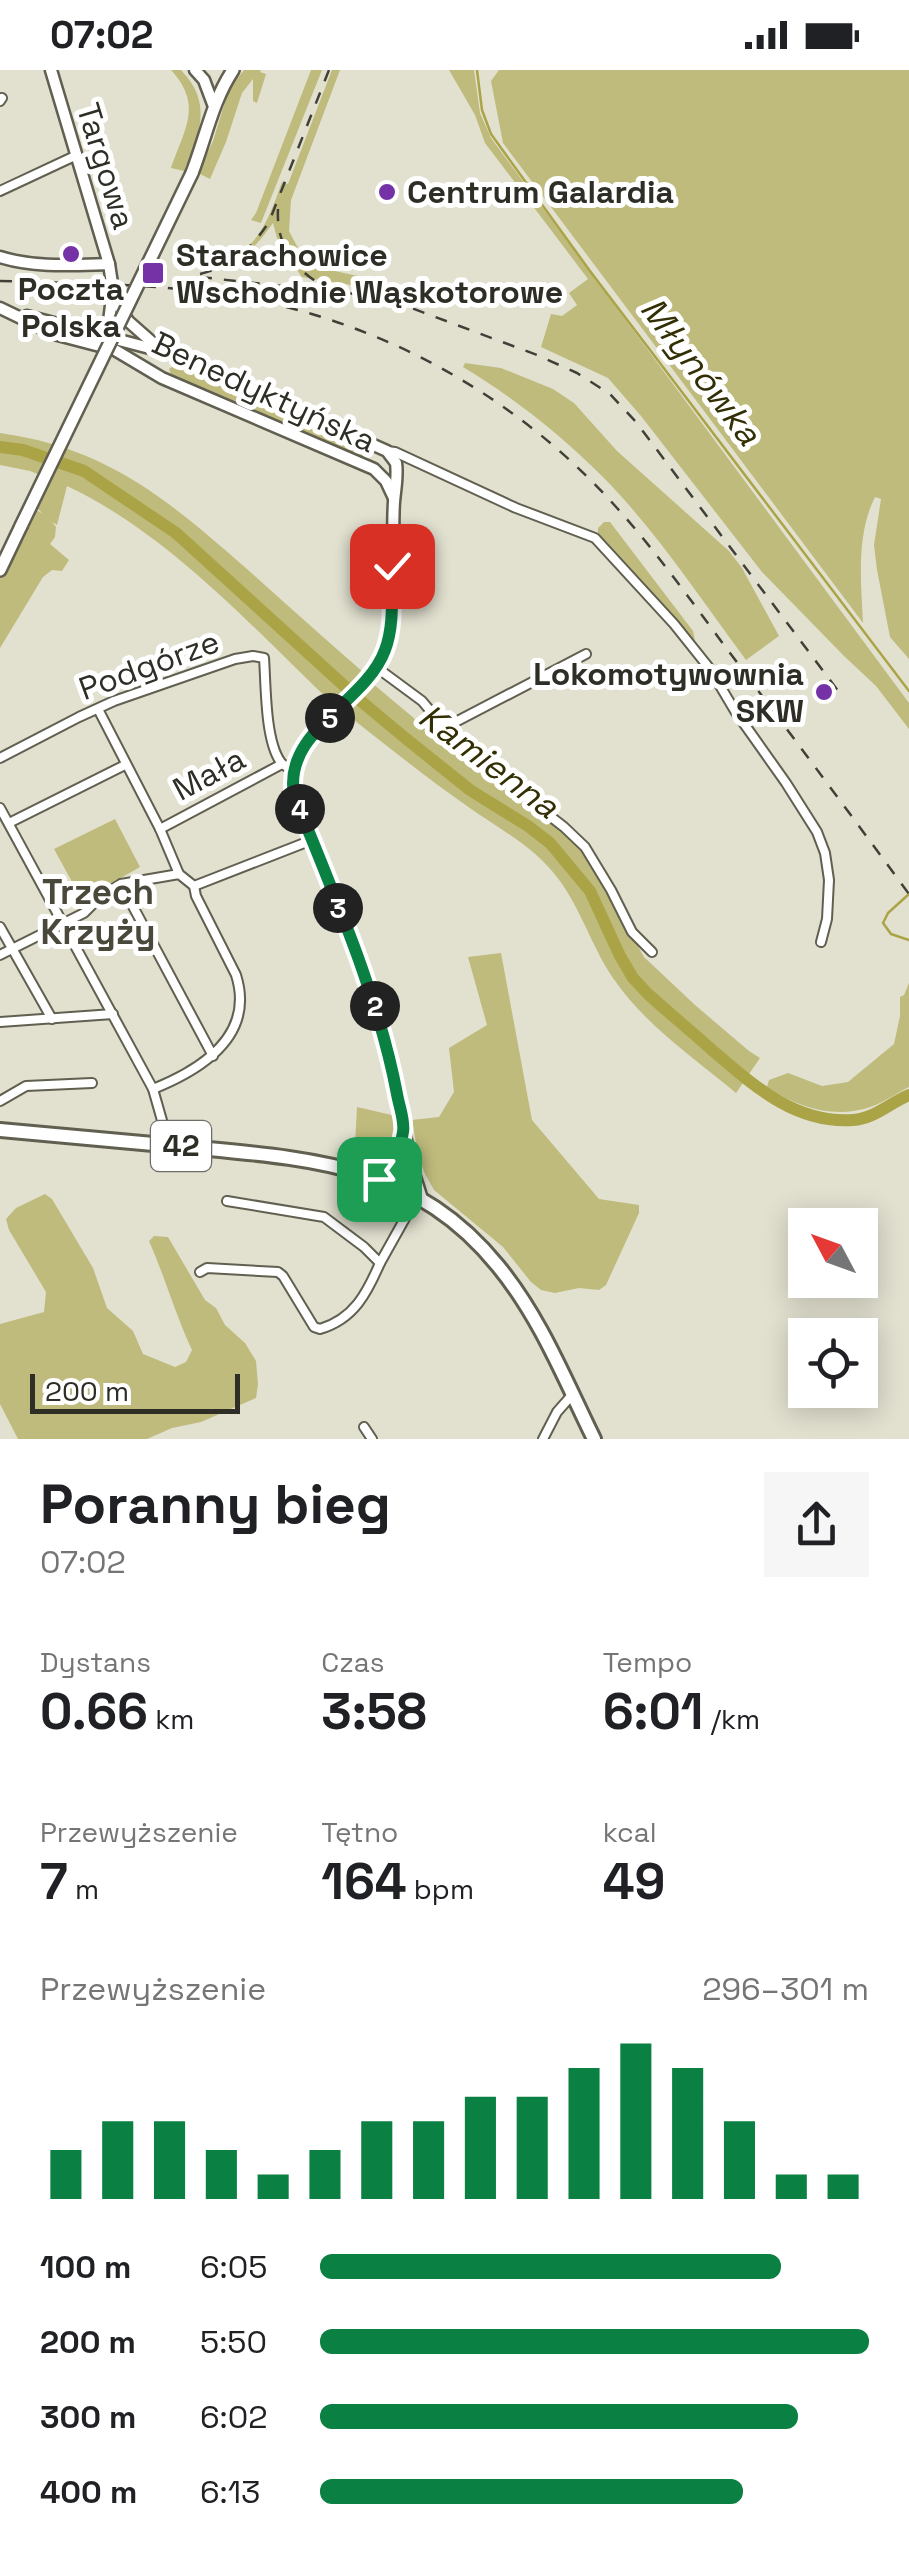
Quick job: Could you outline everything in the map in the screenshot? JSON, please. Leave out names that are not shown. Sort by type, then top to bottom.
[{"type":"main road","points":[[0,570],[192,173],[214,104],[234,70]]},
{"type":"main road","name":"42","points":[[0,1130],[289,1156],[361,1171],[422,1199],[479,1246],[510,1281],[537,1325],[594,1439]]},
{"type":"street","name":"Targowa","points":[[51,70],[109,264],[113,290],[107,336]]},
{"type":"street","points":[[195,70],[214,104]]},
{"type":"street","points":[[0,191],[77,155]]},
{"type":"street","points":[[0,258],[24,263],[109,264]]},
{"type":"street","points":[[113,290],[128,322],[168,354]]},
{"type":"street","points":[[0,308],[168,354],[516,508],[595,538],[710,669],[817,832],[829,880],[828,918],[821,942]]},
{"type":"street","points":[[16,314],[54,334],[115,350]]},
{"type":"street","name":"Benedyktyńska","points":[[107,336],[115,350],[162,378],[370,467],[386,481],[394,498]]},
{"type":"street","points":[[162,378],[168,354]]},
{"type":"street","points":[[374,446],[370,467],[397,470],[400,464],[410,461]]},
{"type":"street","name":"Benedyktyńska","points":[[287,766],[372,672],[384,652],[389,636],[397,470],[393,457],[386,451]]},
{"type":"street","points":[[444,728],[584,655]]},
{"type":"street","name":"Podgórze","points":[[0,758],[98,708],[253,656],[264,658],[270,728],[287,766]]},
{"type":"street","points":[[372,672],[422,701],[460,746],[585,847],[632,932],[652,952]]},
{"type":"street","points":[[98,708],[179,874],[194,886],[240,988],[234,1030],[213,1056],[153,1088]]},
{"type":"street","points":[[8,824],[125,765]]},
{"type":"street","points":[[200,1272],[208,1268],[278,1272],[314,1326],[320,1330],[327,1328],[366,1296],[412,1204],[422,1199],[377,1012],[294,795],[287,766]]},
{"type":"street","name":"Mała","points":[[160,829],[287,766]]},
{"type":"street","points":[[0,808],[153,1088],[169,1145]]},
{"type":"street","points":[[194,886],[312,840]]},
{"type":"street","points":[[0,955],[91,909],[100,897],[121,884],[179,874]]},
{"type":"street","points":[[121,884],[213,1056]]},
{"type":"street","points":[[0,927],[52,1019]]},
{"type":"street","points":[[0,1022],[113,1014]]},
{"type":"street","points":[[0,1102],[26,1086],[92,1083]]},
{"type":"street","points":[[361,1171],[372,1170],[390,1156],[404,1130]]},
{"type":"street","points":[[227,1200],[324,1216],[380,1263]]},
{"type":"street","points":[[543,1439],[572,1394]]},
{"type":"street","points":[[364,1427],[372,1439]]},
{"type":"shaded area","points":[[171,70],[181,70],[191,82],[200,106],[199,131],[184,171],[171,168],[186,129],[189,106],[181,83]]},
{"type":"shaded area","points":[[244,70],[261,70],[266,74],[257,103],[253,101],[253,79],[242,93],[210,179],[198,173],[229,89]]},
{"type":"shaded area","points":[[311,70],[322,70],[261,223],[251,220],[256,213]]},
{"type":"shaded area","points":[[332,70],[340,70],[291,200],[289,231],[310,262],[358,276],[370,288],[302,277],[279,245],[273,223],[230,266],[222,271],[207,268],[201,260],[233,256],[258,234],[282,182],[288,184]]},
{"type":"shaded area","points":[[449,70],[474,70],[480,113],[491,138],[909,703],[909,729],[876,686],[762,572],[608,378],[541,347],[551,314],[562,316],[577,305],[569,293],[588,279],[485,143],[475,115]]},
{"type":"shaded area","points":[[499,70],[909,70],[909,659],[890,637],[877,570],[874,545],[881,499],[875,497],[862,542],[863,623],[503,143],[491,81]]},
{"type":"shaded area","points":[[178,362],[362,445],[365,454],[360,458],[173,379],[169,369]]},
{"type":"shaded area","points":[[465,363],[501,368],[553,389],[574,403],[617,451],[729,551],[779,636],[746,660],[623,498],[570,446],[463,367]]},
{"type":"shaded area","points":[[0,433],[38,440],[105,464],[163,500],[363,672],[333,704],[175,556],[140,529],[67,486],[57,525],[52,522],[56,527],[50,544],[69,560],[62,571],[52,570],[43,577],[0,648],[0,579],[35,509],[43,514],[37,508],[50,479],[0,465]]},
{"type":"shaded area","points":[[604,522],[610,522],[693,631],[695,640],[598,533]]},
{"type":"shaded area","points":[[372,683],[471,766],[577,846],[592,864],[644,957],[760,1058],[736,1093],[670,1040],[625,995],[570,896],[543,861],[345,713]]},
{"type":"shaded area","points":[[115,819],[140,867],[82,900],[54,849]]},
{"type":"shaded area","points":[[501,953],[532,1120],[599,1199],[639,1205],[639,1213],[606,1285],[599,1290],[541,1290],[503,1247],[434,1190],[418,1154],[412,1120],[439,1117],[454,1092],[449,1048],[487,1025],[468,957]]},
{"type":"shaded area","points":[[909,983],[909,1087],[873,1106],[832,1112],[792,1101],[767,1087],[769,1080],[788,1073],[822,1086],[848,1082],[894,1044],[900,997]]},
{"type":"shaded area","points":[[357,1107],[396,1116],[396,1126],[392,1143],[381,1156],[354,1163]]},
{"type":"shaded area","points":[[45,1194],[52,1199],[93,1268],[107,1308],[133,1331],[143,1354],[175,1367],[186,1362],[192,1350],[149,1241],[154,1236],[168,1237],[205,1300],[216,1308],[225,1325],[245,1343],[256,1361],[256,1398],[201,1422],[147,1439],[18,1439],[0,1404],[0,1324],[44,1312],[46,1292],[6,1219],[16,1208]]},
{"type":"waterway","name":"Młynówka","points":[[477,70],[482,110],[491,134],[590,271],[909,691]]},
{"type":"waterway","name":"Kamienna","points":[[0,447],[23,450],[84,471],[176,533],[404,737],[470,790],[550,843],[590,891],[633,978],[759,1089],[794,1109],[832,1120],[868,1117],[909,1095]]},
{"type":"waterway","name":"Młynówka","points":[[909,894],[883,923],[891,934],[909,940]]},
{"type":"railway","points":[[200,274],[240,255],[269,222],[329,70]]},
{"type":"railway","points":[[278,209],[280,235],[290,256],[306,274],[327,288]]},
{"type":"railway","points":[[200,277],[364,295],[406,306],[537,355],[610,394],[636,422],[839,692]]},
{"type":"railway","points":[[0,281],[175,289],[278,305],[326,319],[419,356],[505,408],[582,472],[634,527],[909,894]]},
{"type":"place","name":"Centrum Galardia","points":[[387,192]]},
{"type":"place","name":"Poczta Polska","points":[[71,254]]},
{"type":"place","name":"Starachowice Wschodnie Wąskotorowe","points":[[153,273]]},
{"type":"place","name":"Lokomotywownia SKW","points":[[824,692]]},
{"type":"district","name":"Trzech Krzyży","points":[[98,912]]},
{"type":"route","points":[[379,1179],[361,1171],[372,1170],[390,1156],[404,1130],[391,1062],[377,1012],[292,782],[293,769],[305,745],[376,668],[384,652],[391,618],[392,566]]}]
